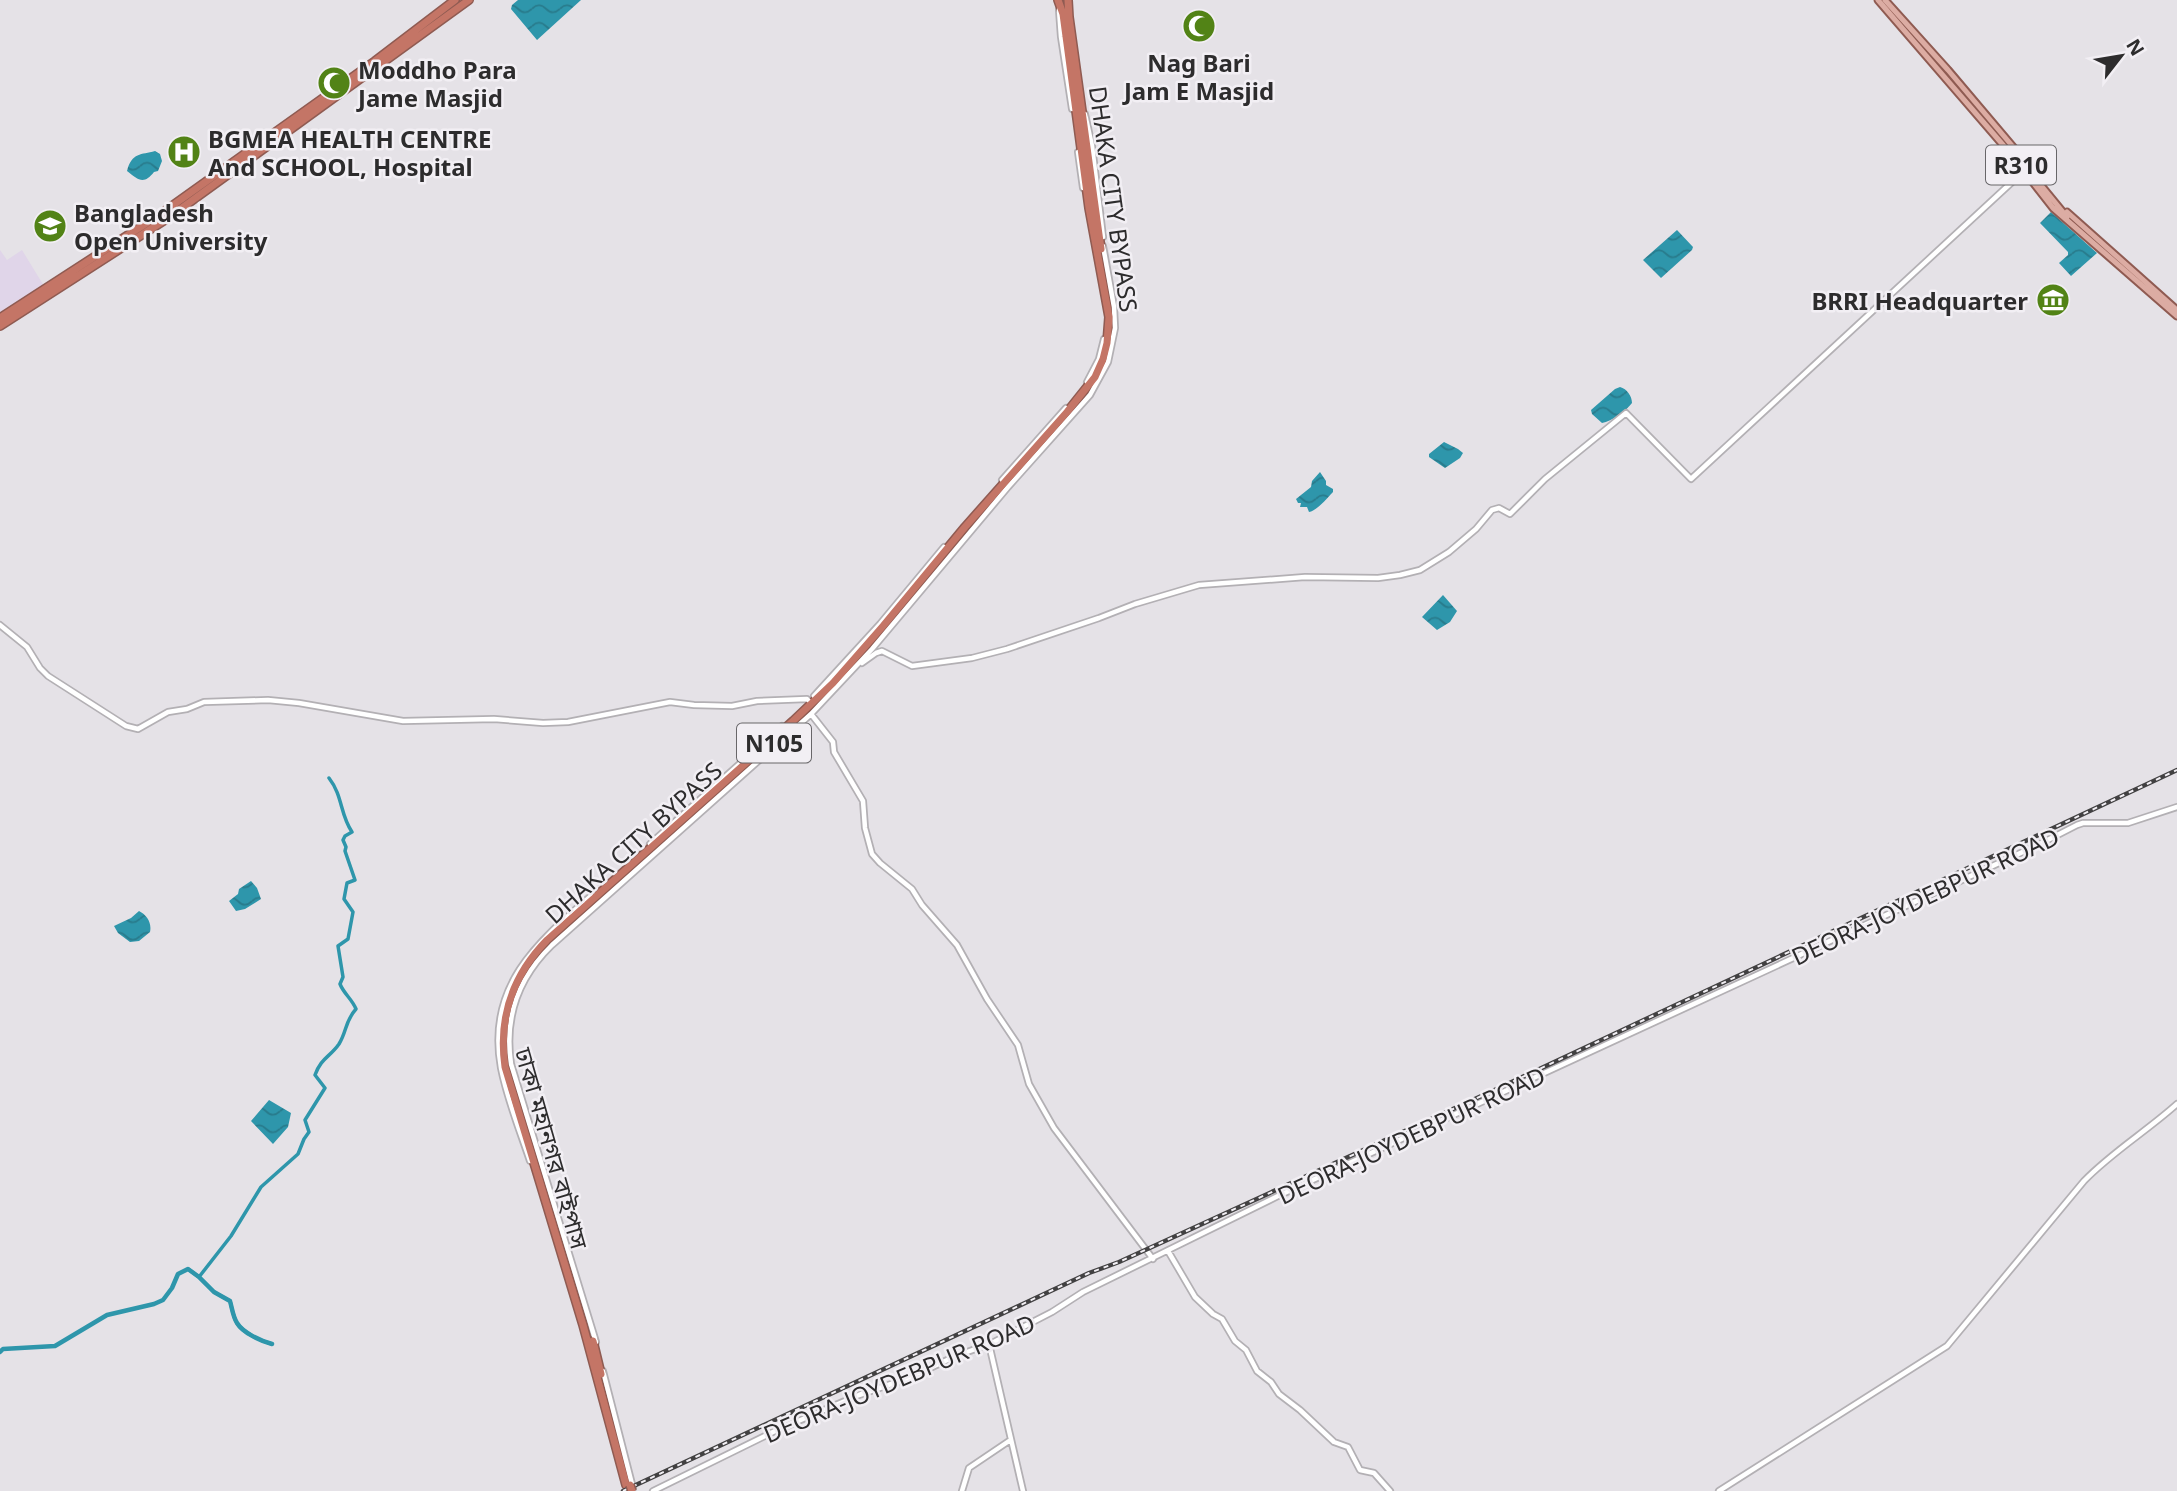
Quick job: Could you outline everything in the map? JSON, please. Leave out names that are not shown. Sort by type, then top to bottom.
[{"type":"highway","points":[[0,318],[162,214],[455,0]]},
{"type":"highway","points":[[0,326],[168,218],[469,0]]},
{"type":"highway","name":"DHAKA CITY BYPASS","points":[[629,1489],[598,1358],[508,1065],[507,1030],[512,1002],[524,973],[550,942],[836,685],[1088,393],[1098,378],[1109,350],[1113,317],[1095,207],[1068,0]]},
{"type":"highway","name":"DHAKA CITY BYPASS","points":[[825,691],[1086,391],[1103,359],[1108,335],[1108,308],[1088,208],[1076,106],[1059,3]]},
{"type":"highway","name":"ঢাকা মহানগর বাইপাস","points":[[629,1489],[583,1325],[505,1067],[505,1015],[522,971],[534,953],[825,691]]},
{"type":"main road","name":"R310","points":[[1881,0],[2064,218],[2177,313]]},
{"type":"main road","name":"R310","points":[[1881,0],[1948,70],[2070,215],[2177,313]]},
{"type":"main road","points":[[629,1489],[501,1069],[499,1031],[505,999],[519,969],[544,938],[809,701],[880,624],[1088,380],[1099,359],[1105,336],[1105,309],[1080,173],[1060,37],[1059,3]]},
{"type":"main road","points":[[629,1489],[590,1323],[511,1064],[510,1030],[515,1002],[526,975],[539,958],[811,714],[858,665],[1096,386],[1108,362],[1115,328],[1114,307],[1103,244],[1093,146],[1084,111],[1069,10]]},
{"type":"main road","points":[[858,665],[876,653],[883,652],[912,667],[972,658],[1007,649],[1135,604],[1199,585],[1305,577],[1378,578],[1420,570],[1464,540],[1492,510],[1499,508],[1510,513],[1513,511],[1545,479],[1626,413],[1691,479],[2025,170]]},
{"type":"main road","points":[[0,625],[27,646],[48,676],[126,726],[138,729],[168,712],[187,709],[204,702],[268,700],[403,721],[494,719],[543,723],[568,722],[670,702],[732,706],[757,701],[809,701]]},
{"type":"main road","points":[[811,714],[833,742],[834,752],[863,802],[872,854],[912,889],[922,905],[957,945],[1018,1045],[1029,1084],[1054,1128],[1153,1259]]},
{"type":"main road","name":"DEORA-JOYDEBPUR ROAD","points":[[653,1491],[800,1420],[989,1344],[1052,1312],[1083,1292],[1315,1178],[1813,950],[2077,825],[2128,823],[2177,807]]},
{"type":"main road","points":[[1719,1491],[1947,1346],[2084,1181],[2177,1104]]},
{"type":"main road","points":[[1168,1251],[1195,1297],[1222,1319],[1234,1340],[1247,1350],[1258,1372],[1271,1381],[1279,1394],[1334,1442],[1348,1447],[1360,1470],[1373,1473],[1390,1491]]},
{"type":"main road","points":[[989,1344],[1023,1491]]},
{"type":"main road","points":[[962,1491],[969,1468],[1010,1440]]},
{"type":"shaded area","points":[[0,250],[7,260],[22,250],[44,286],[0,314]]},
{"type":"water","points":[[518,0],[581,0],[537,40],[511,9]]},
{"type":"water","points":[[155,151],[160,154],[162,161],[158,171],[147,179],[138,179],[127,171],[134,157]]},
{"type":"water","points":[[2051,212],[2097,253],[2071,276],[2059,263],[2068,252],[2040,223]]},
{"type":"water","points":[[1677,230],[1693,247],[1692,250],[1661,278],[1643,260]]},
{"type":"water","points":[[1620,387],[1629,393],[1632,403],[1618,415],[1602,423],[1591,410]]},
{"type":"water","points":[[1444,442],[1463,453],[1445,468],[1429,457],[1429,454]]},
{"type":"water","points":[[1320,472],[1333,492],[1319,507],[1309,512],[1307,507],[1300,507],[1301,503],[1296,499],[1311,487],[1312,481]]},
{"type":"water","points":[[1443,595],[1457,611],[1450,622],[1437,630],[1422,617]]},
{"type":"water","points":[[251,881],[261,899],[236,911],[229,901],[238,894],[239,889]]},
{"type":"water","points":[[139,911],[148,920],[150,932],[139,941],[130,942],[118,933],[114,926]]},
{"type":"water","points":[[269,1100],[291,1113],[288,1127],[273,1144],[251,1121]]},
{"type":"waterway","points":[[199,1277],[231,1236],[261,1187],[298,1154],[309,1132],[305,1120],[325,1088],[315,1075],[320,1065],[339,1044],[356,1009],[340,984],[343,977],[338,946],[348,939],[353,912],[344,899],[347,883],[355,880],[343,840],[352,832],[329,778]]},
{"type":"waterway","points":[[188,1269],[214,1292],[230,1301],[236,1321],[243,1330],[272,1344]]},
{"type":"waterway","points":[[0,1352],[3,1349],[55,1346],[107,1315],[154,1304],[163,1300],[178,1274],[188,1269],[214,1292],[230,1301],[236,1321],[243,1330],[272,1344]]},
{"type":"railway","points":[[623,1491],[1089,1273],[1119,1262],[1501,1087],[2177,770]]},
{"type":"place","name":"Nag Bari Jam E Masjid","points":[[1199,26]]},
{"type":"place","name":"Moddho Para Jame Masjid","points":[[334,83]]},
{"type":"place","name":"BGMEA HEALTH CENTRE And SCHOOL, Hospital","points":[[184,152]]},
{"type":"place","name":"Bangladesh Open University","points":[[50,226]]},
{"type":"place","name":"BRRI Headquarter","points":[[2053,300]]}]
